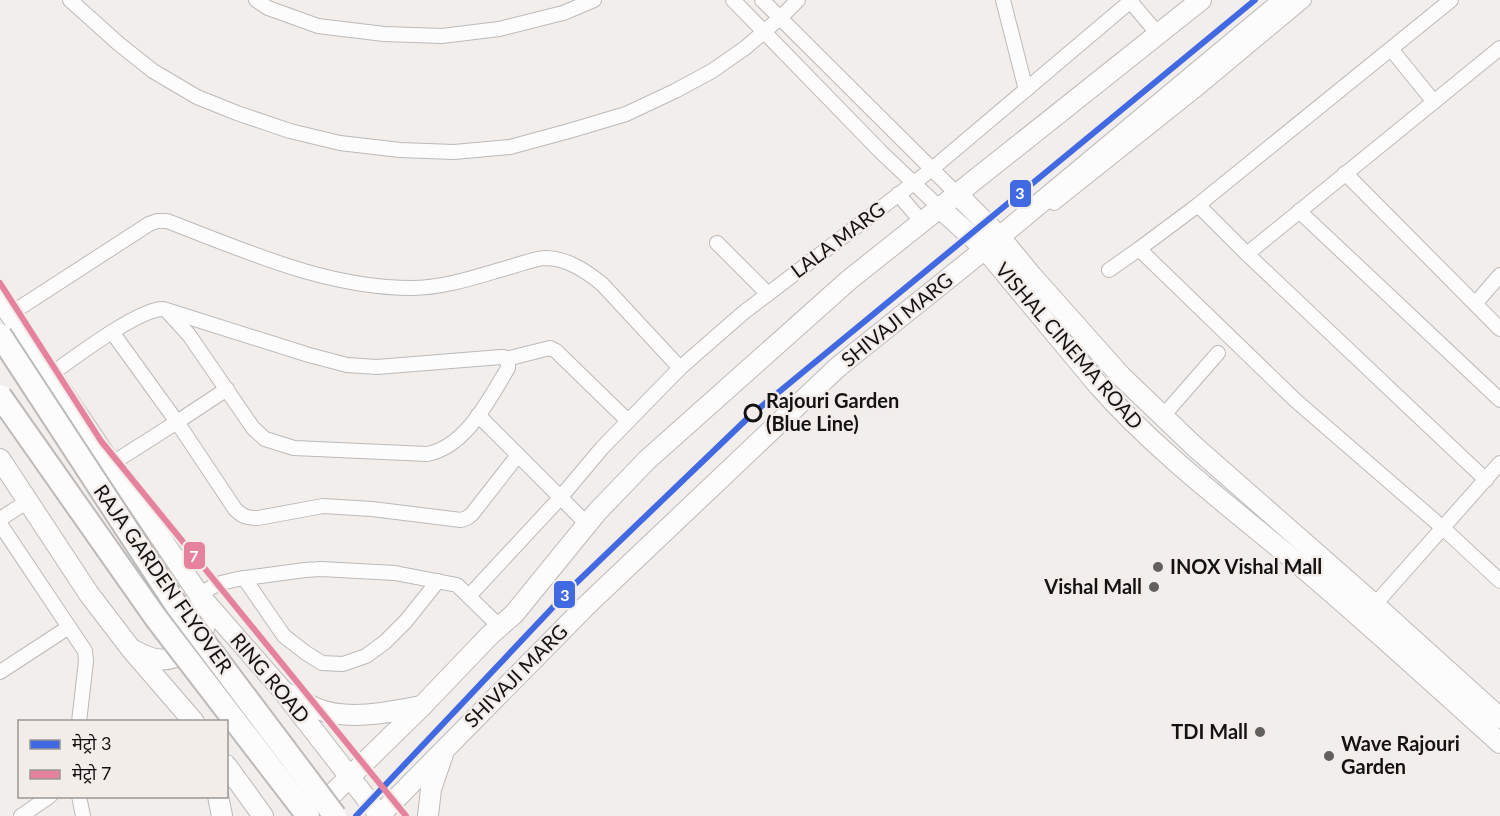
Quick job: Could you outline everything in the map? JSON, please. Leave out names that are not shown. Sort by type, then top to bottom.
[{"type":"main road","points":[[309,816],[514,614],[597,512],[647,460],[849,280],[1201,0]]},
{"type":"main road","name":"SHIVAJI MARG","points":[[379,816],[588,604],[838,367],[992,243],[1284,0]]},
{"type":"main road","name":"VISHAL CINEMA ROAD","points":[[957,194],[1117,406],[1177,462],[1500,718]]},
{"type":"main road","name":"VISHAL CINEMA ROAD","points":[[940,208],[992,243],[1083,334],[1121,376],[1369,612],[1500,743]]},
{"type":"main road","name":"RING ROAD","points":[[5,307],[200,596],[283,691],[379,816]]},
{"type":"main road","name":"RAJA GARDEN FLYOVER","points":[[0,336],[177,606],[335,816]]},
{"type":"main road","name":"RAJA GARDEN FLYOVER","points":[[0,396],[156,618],[309,816]]},
{"type":"main road","points":[[1177,462],[1194,446]]},
{"type":"main road","points":[[0,459],[89,594],[131,649],[192,720]]},
{"type":"main road","points":[[131,649],[155,659],[170,659],[188,650],[197,643],[204,629],[204,611],[200,596]]},
{"type":"main road","points":[[283,691],[320,710],[350,715],[382,713],[422,706]]},
{"type":"main road","points":[[428,816],[431,789],[445,748]]},
{"type":"main road","points":[[228,768],[263,816]]},
{"type":"main road","points":[[218,798],[222,816]]},
{"type":"street","points":[[70,0],[153,71],[197,97],[290,131],[340,143],[433,152],[510,147],[626,114],[712,71],[745,48],[798,0]]},
{"type":"street","points":[[256,0],[268,8],[318,26],[384,34],[442,36],[499,29],[563,13],[594,0]]},
{"type":"street","points":[[733,0],[873,144],[940,208]]},
{"type":"street","points":[[762,0],[957,194]]},
{"type":"street","points":[[1003,0],[1026,90]]},
{"type":"street","points":[[992,243],[1023,226],[1072,189],[1304,0]]},
{"type":"street","points":[[1109,270],[1198,205],[1451,0]]},
{"type":"street","points":[[1131,1],[1158,34]]},
{"type":"street","name":"LALA MARG","points":[[469,596],[560,498],[602,448],[680,369],[743,313],[932,168],[1131,1]]},
{"type":"street","points":[[1247,254],[1500,48]]},
{"type":"street","points":[[1391,49],[1434,102]]},
{"type":"street","points":[[1346,173],[1500,329]]},
{"type":"street","points":[[898,194],[922,222]]},
{"type":"street","points":[[1198,205],[1486,480]]},
{"type":"street","points":[[1299,211],[1500,399]]},
{"type":"street","points":[[5,307],[157,220],[167,221],[270,260],[331,279],[393,288],[426,288],[544,258],[560,260],[589,274],[602,284],[680,369]]},
{"type":"street","points":[[717,243],[768,294]]},
{"type":"street","points":[[1139,249],[1295,400],[1443,528],[1500,581]]},
{"type":"street","points":[[1475,304],[1500,275]]},
{"type":"street","points":[[51,374],[112,332],[148,312],[163,309],[347,365],[377,367],[501,357],[506,359],[550,348],[556,351],[628,422]]},
{"type":"street","points":[[167,311],[189,335],[253,428],[265,439],[294,448],[427,454],[439,451],[453,443],[467,430],[487,404],[508,368],[506,359]]},
{"type":"street","points":[[112,332],[177,422],[235,510],[249,518],[323,506],[372,509],[461,520],[472,514],[518,454]]},
{"type":"street","points":[[1163,416],[1218,354]]},
{"type":"street","points":[[111,464],[227,390]]},
{"type":"street","points":[[478,415],[587,524]]},
{"type":"street","points":[[1369,612],[1500,464]]},
{"type":"street","points":[[28,501],[0,521],[83,647],[86,656],[79,720]]},
{"type":"street","points":[[200,596],[221,583],[305,570],[395,573],[457,585],[500,627]]},
{"type":"street","points":[[244,578],[284,636],[322,663],[343,664],[366,656],[385,642],[406,621],[438,581]]},
{"type":"street","points":[[0,672],[69,627]]},
{"type":"street","points":[[21,816],[47,798]]},
{"type":"street","points":[[79,798],[83,816]]},
{"type":"metro line","name":"3","points":[[356,816],[573,586],[751,415],[1255,0]]},
{"type":"metro line","name":"7","points":[[0,283],[101,441],[406,816]]},
{"type":"place","name":"Rajouri Garden (Blue Line)","points":[[753,413]]},
{"type":"place","name":"INOX Vishal Mall","points":[[1158,567]]},
{"type":"place","name":"Vishal Mall","points":[[1154,587]]},
{"type":"place","name":"TDI Mall","points":[[1260,732]]},
{"type":"place","name":"Wave Rajouri Garden","points":[[1329,756]]}]
